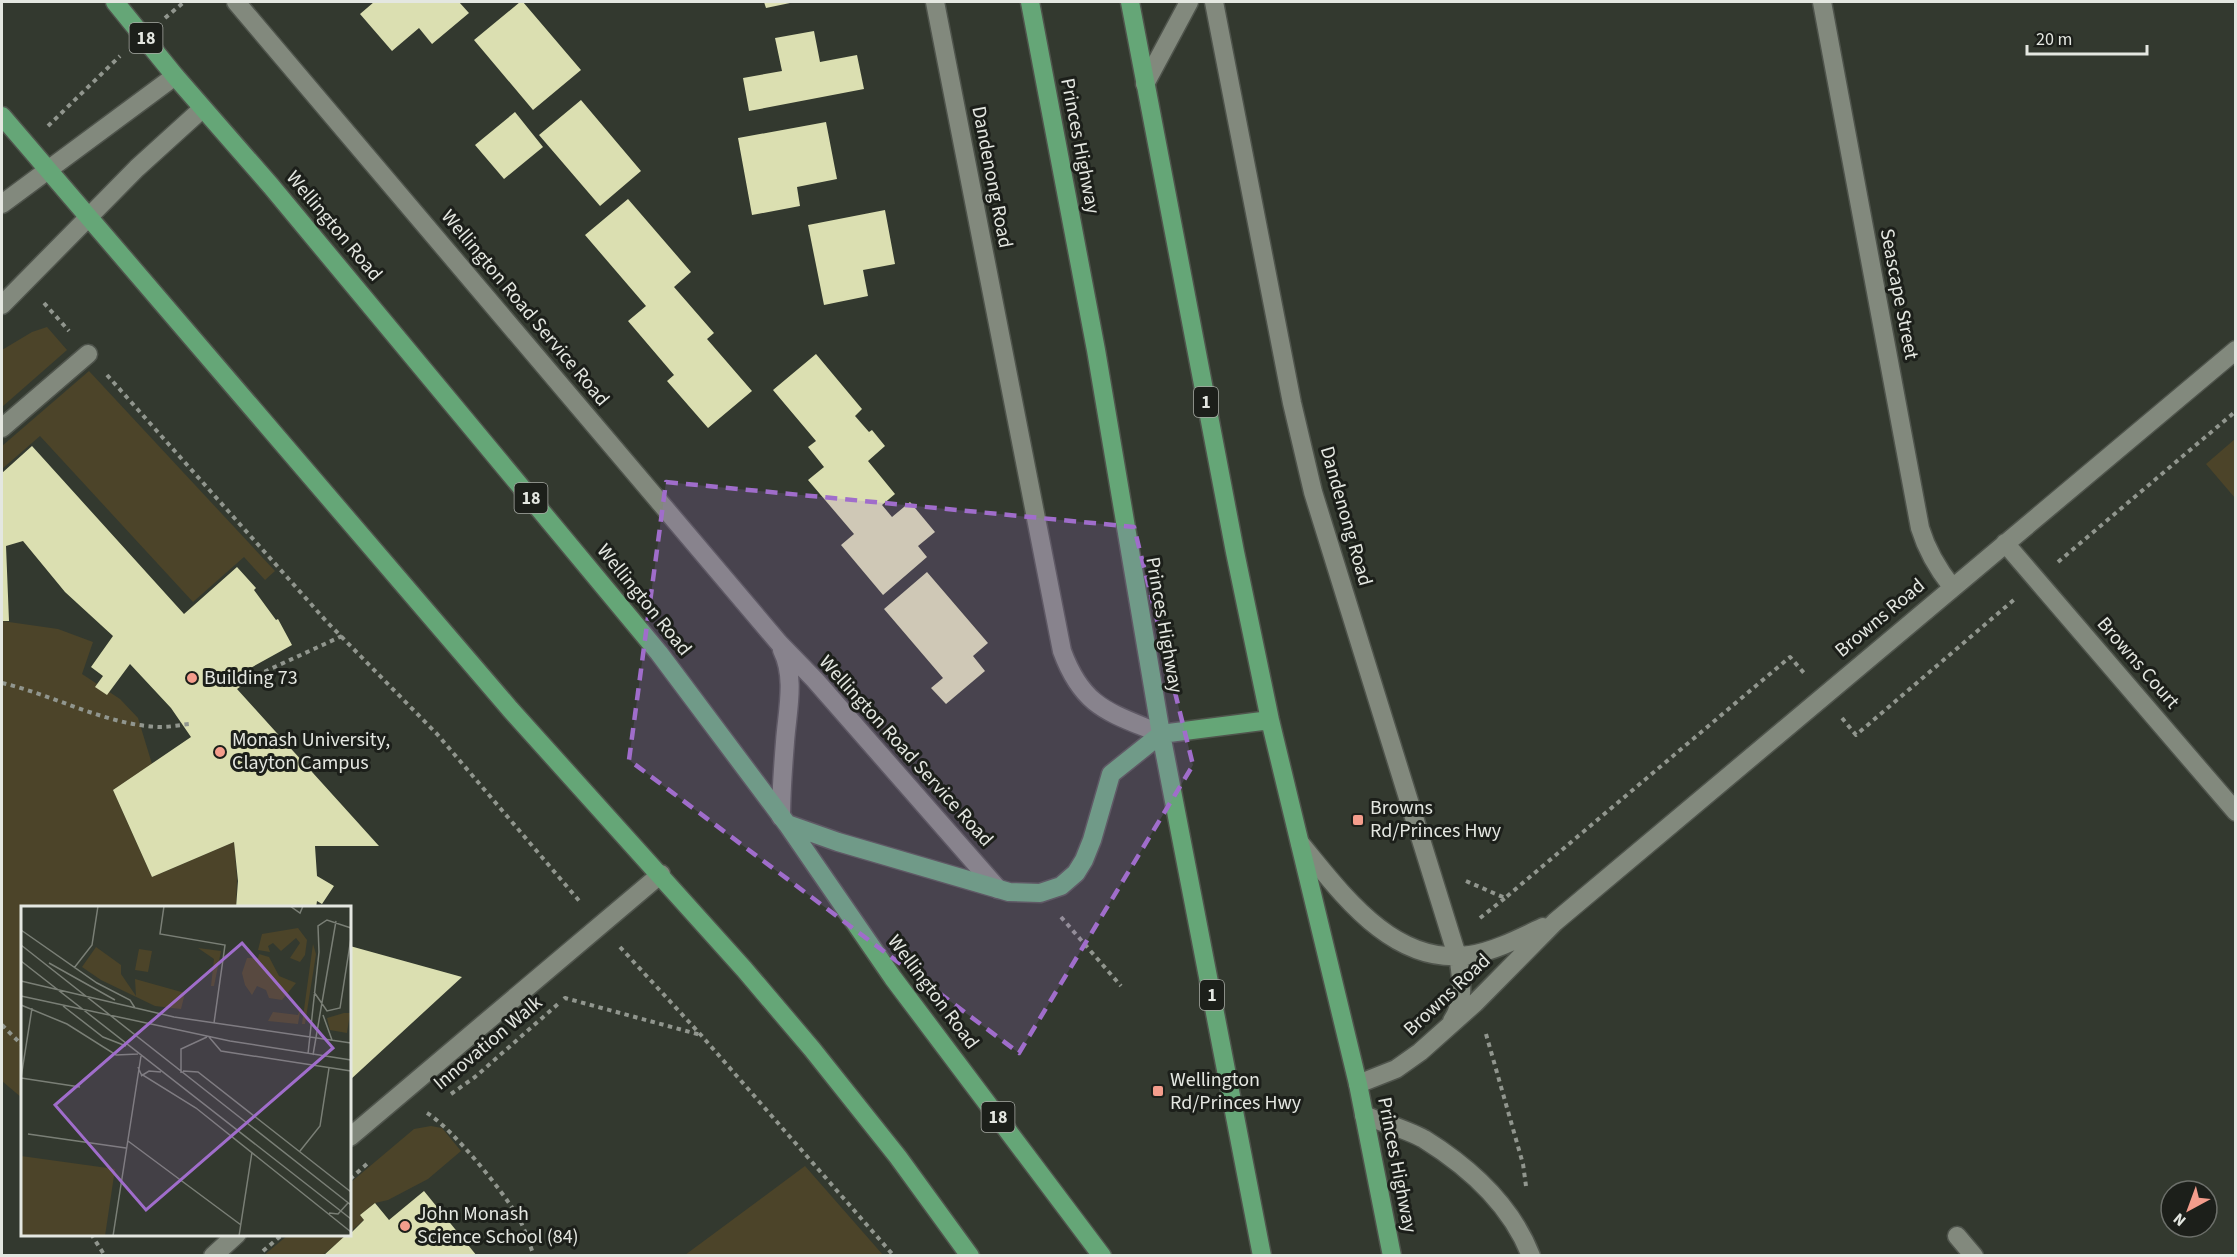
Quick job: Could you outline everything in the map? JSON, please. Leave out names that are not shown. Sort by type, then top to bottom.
[{"type":"highway","name":"Wellington Road","points":[[115,2],[202,109],[271,186],[659,653],[784,820],[893,978],[1102,1256]]},
{"type":"highway","name":"Princes Highway","points":[[1030,2],[1096,350],[1161,734],[1262,1256]]},
{"type":"highway","name":"1","points":[[1130,2],[1235,552],[1270,720],[1358,1084]]},
{"type":"highway","points":[[2,116],[510,709],[661,874],[819,1058],[898,1156],[970,1256]]},
{"type":"highway","points":[[784,820],[838,843],[998,889],[1019,894],[1040,893],[1060,886],[1070,879],[1088,853],[1111,774],[1161,734],[1270,720]]},
{"type":"highway","name":"Princes Highway","points":[[1358,1084],[1392,1256]]},
{"type":"highway","points":[[1387,1226],[1407,1256]]},
{"type":"street","name":"Wellington Road Service Road","points":[[236,2],[779,643],[815,680],[998,889]]},
{"type":"street","name":"Dandenong Road","points":[[935,2],[1062,651],[1073,677],[1097,705],[1114,715],[1161,734]]},
{"type":"street","points":[[1145,84],[1189,2]]},
{"type":"street","name":"Dandenong Road","points":[[1214,2],[1292,403],[1313,492],[1457,956],[1461,974],[1460,1004],[1445,1030]]},
{"type":"street","name":"Seascape Street","points":[[1822,2],[1920,528],[1926,549],[1937,569],[1952,587]]},
{"type":"street","points":[[2,204],[175,76]]},
{"type":"street","points":[[2,305],[137,168],[202,109]]},
{"type":"street","name":"Browns Road","points":[[1358,1084],[1402,1065],[1430,1044],[1477,1001],[1555,921],[2235,350]]},
{"type":"street","points":[[2,428],[88,354]]},
{"type":"street","name":"Browns Court","points":[[2005,543],[2235,812]]},
{"type":"street","name":"Wellington Road Service Road","points":[[779,643],[786,658],[790,685],[782,770],[784,820]]},
{"type":"street","name":"Browns Road","points":[[1300,843],[1338,888],[1384,933],[1402,944],[1419,950],[1457,956],[1482,952],[1555,921]]},
{"type":"street","points":[[351,1131],[661,874]]},
{"type":"street","points":[[1364,1115],[1422,1138],[1474,1176],[1488,1188],[1506,1210],[1523,1236],[1531,1256]]},
{"type":"street","points":[[213,1256],[235,1236]]},
{"type":"street","points":[[1957,1236],[1974,1256]]},
{"type":"path","points":[[170,13],[184,2]]},
{"type":"path","points":[[50,124],[105,69]]},
{"type":"path","points":[[88,354],[342,636],[437,735],[599,925],[701,1035],[894,1256]]},
{"type":"path","points":[[2231,415],[2235,420]]},
{"type":"path","points":[[240,683],[342,636]]},
{"type":"path","points":[[1480,918],[1790,657],[1808,678]]},
{"type":"path","points":[[2,683],[117,720],[161,727],[189,724]]},
{"type":"path","points":[[1838,713],[1856,735]]},
{"type":"path","points":[[1430,863],[1505,898]]},
{"type":"path","name":"Innovation Walk","points":[[449,1095],[475,1077],[566,998],[701,1035]]},
{"type":"path","points":[[1477,1001],[1522,1164],[1527,1197]]},
{"type":"path","points":[[2,1025],[21,1044]]},
{"type":"path","name":"Innovation Walk","points":[[419,1120],[435,1107]]},
{"type":"path","points":[[427,1113],[441,1121],[518,1216],[534,1256]]},
{"type":"path","points":[[351,1178],[375,1157]]},
{"type":"path","points":[[92,1236],[105,1256]]},
{"type":"path","points":[[258,1256],[281,1236]]},
{"type":"highlighted area","points":[[666,482],[1134,527],[1193,765],[1019,1053],[629,760]]},
{"type":"shaded area","points":[[47,327],[67,350],[2,407],[2,350],[32,332]]},
{"type":"shaded area","points":[[89,371],[275,571],[265,580],[244,557],[193,602],[40,436],[2,469],[2,446]]},
{"type":"shaded area","points":[[2235,439],[2235,498],[2206,464]]},
{"type":"shaded area","points":[[2,621],[58,629],[93,642],[82,674],[120,699],[138,718],[152,764],[113,790],[152,877],[234,842],[237,878],[236,906],[21,906],[21,1097],[2,1081]]},
{"type":"shaded area","points":[[431,1126],[442,1128],[461,1151],[428,1179],[388,1200],[375,1203],[360,1215],[364,1220],[351,1231],[351,1182],[414,1129]]},
{"type":"shaded area","points":[[805,1166],[883,1255],[685,1255]]},
{"type":"shaded area","points":[[287,1236],[346,1236],[323,1255],[263,1256]]},
{"type":"building","points":[[374,2],[459,2],[469,13],[432,44],[419,28],[392,51],[360,14]]},
{"type":"building","points":[[520,2],[523,2],[581,70],[533,110],[474,40]]},
{"type":"building","points":[[764,2],[790,2],[790,3],[766,8]]},
{"type":"building","points":[[814,31],[820,62],[857,55],[864,89],[749,111],[743,78],[782,71],[775,38]]},
{"type":"building","points":[[581,100],[641,171],[600,206],[539,135]]},
{"type":"building","points":[[515,112],[543,147],[504,179],[475,145]]},
{"type":"building","points":[[826,122],[837,179],[797,187],[800,206],[752,215],[738,138]]},
{"type":"building","points":[[628,199],[691,272],[674,287],[714,333],[707,339],[752,391],[708,428],[667,381],[674,375],[628,321],[646,306],[585,235]]},
{"type":"building","points":[[885,210],[895,264],[863,270],[868,296],[824,305],[808,225]]},
{"type":"building","points":[[816,354],[862,409],[855,416],[869,432],[872,430],[885,446],[868,461],[895,494],[882,505],[892,517],[910,502],[935,532],[918,546],[927,557],[883,595],[841,545],[854,534],[808,480],[824,467],[808,447],[816,441],[773,390]]},
{"type":"building","name":"Building 73","points":[[32,446],[184,614],[237,567],[256,588],[254,590],[276,620],[278,619],[292,645],[238,675],[244,684],[237,689],[379,846],[315,846],[317,876],[334,886],[322,904],[317,901],[316,906],[236,906],[238,881],[234,842],[152,877],[113,790],[191,737],[171,708],[130,664],[107,695],[95,687],[103,676],[91,667],[113,636],[65,592],[23,541],[6,546],[9,621],[2,621],[2,473]]},
{"type":"building","points":[[927,572],[988,643],[973,656],[985,671],[946,704],[931,688],[943,678],[884,609]]},
{"type":"building","points":[[351,946],[462,977],[351,1079]]},
{"type":"building","name":"John Monash Science School (84)","points":[[424,1191],[477,1256],[323,1256],[345,1236],[351,1236],[351,1233],[364,1220],[360,1215],[375,1203],[389,1220]]},
{"type":"place","name":"Building 73","points":[[192,678]]},
{"type":"place","name":"Monash University, Clayton Campus","points":[[220,752]]},
{"type":"place","name":"Browns Rd/Princes Hwy","points":[[1358,820]]},
{"type":"place","name":"Wellington Rd/Princes Hwy","points":[[1158,1091]]},
{"type":"place","name":"John Monash Science School (84)","points":[[405,1226]]}]
